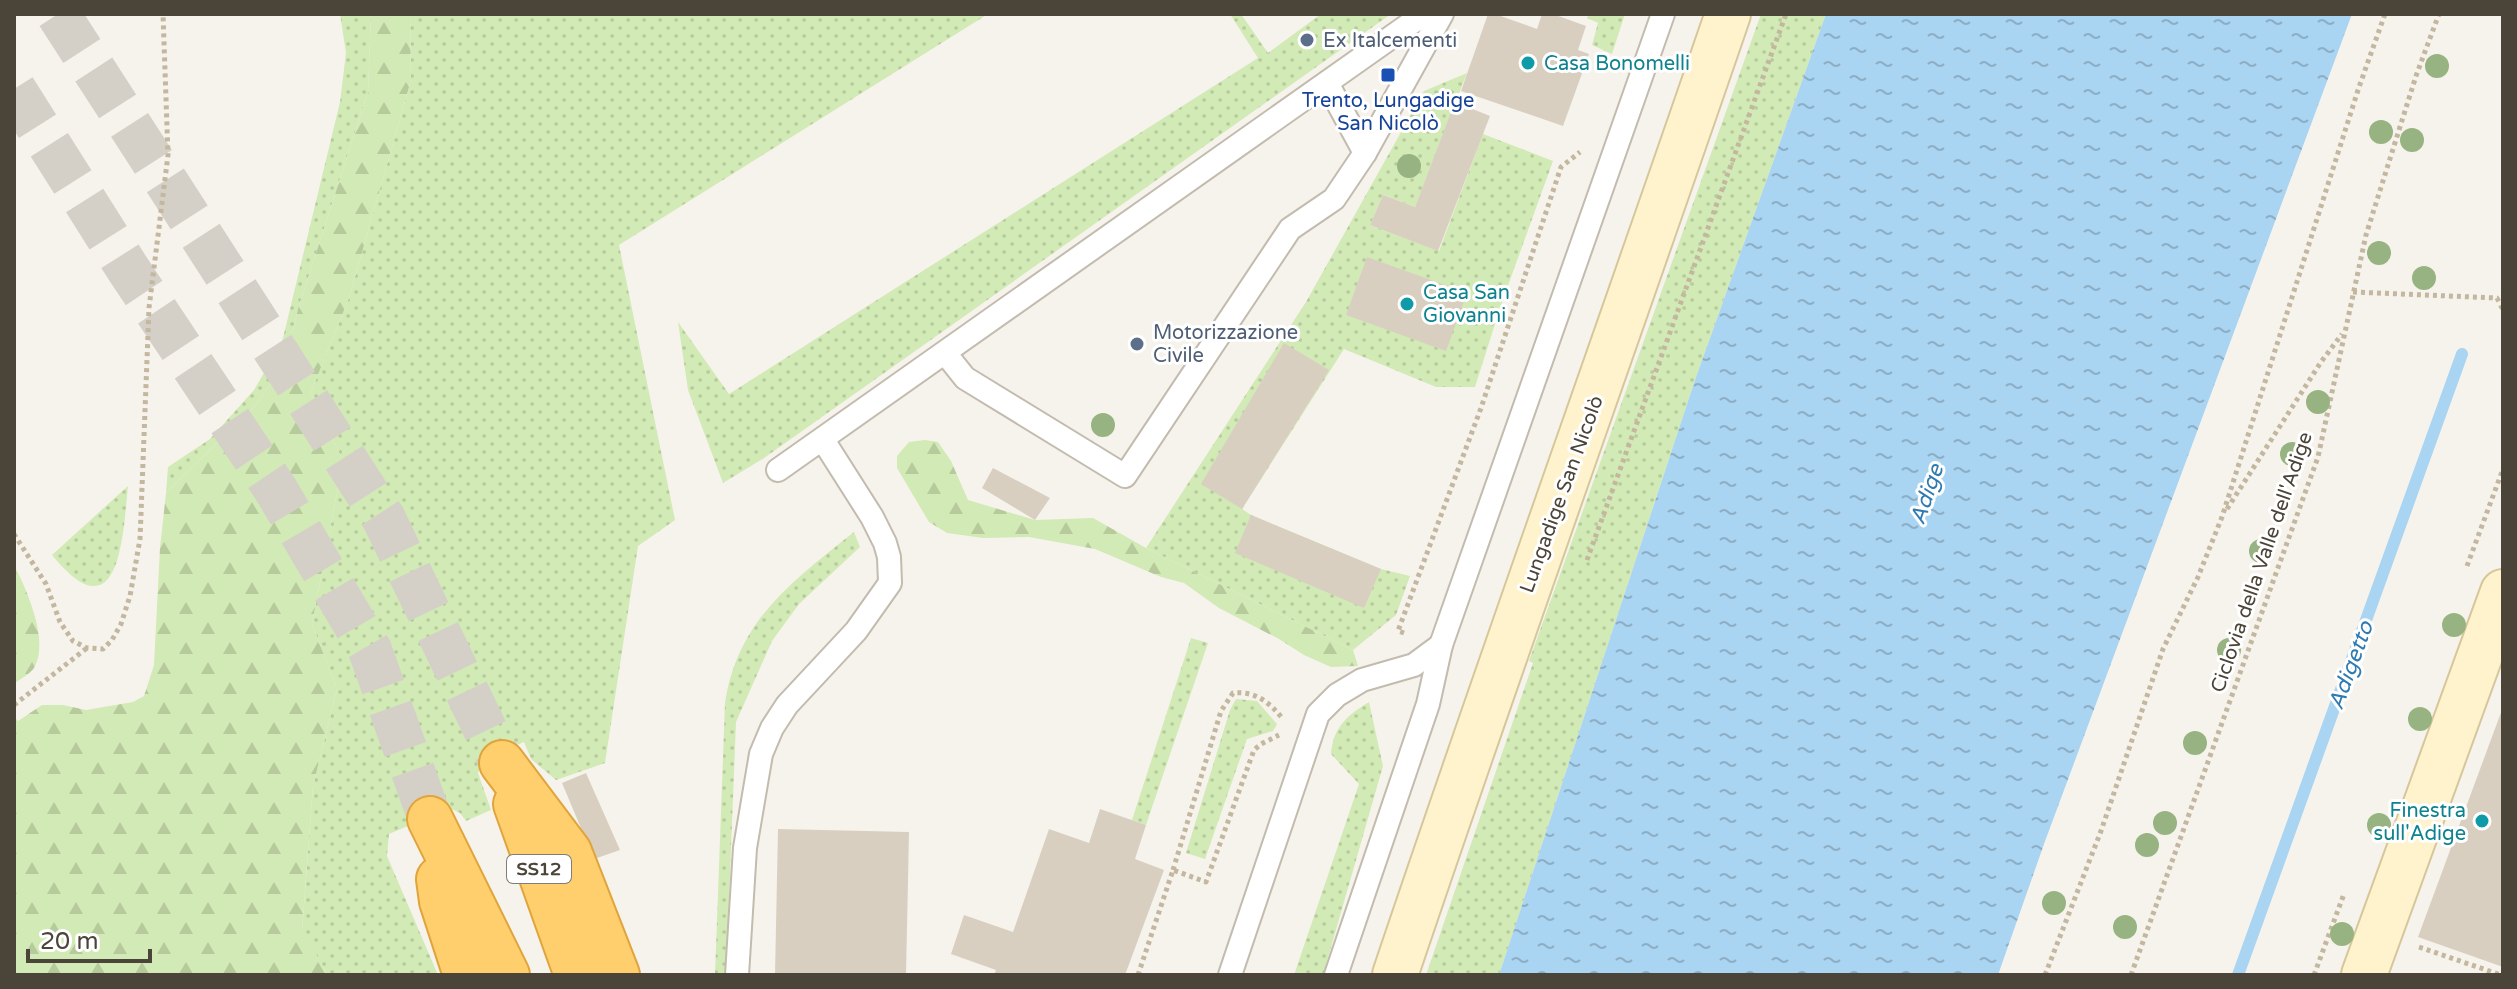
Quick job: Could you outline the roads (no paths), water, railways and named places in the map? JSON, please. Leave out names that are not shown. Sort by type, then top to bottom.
[{"type":"highway","name":"SS12","points":[[577,975],[500,759],[569,852],[617,975]]},
{"type":"highway","points":[[466,975],[442,901],[431,822],[507,975]]},
{"type":"main road","name":"Lungadige San Nicolò","points":[[1395,975],[1494,680],[1608,363],[1728,14]]},
{"type":"main road","points":[[2371,970],[2503,592]]},
{"type":"lane","points":[[778,470],[1424,14]]},
{"type":"lane","points":[[945,353],[965,378],[1125,476],[1290,229],[1334,199],[1365,153],[1442,14]]},
{"type":"lane","points":[[1336,975],[1428,704],[1441,645],[1663,14]]},
{"type":"lane","points":[[1327,83],[1365,153]]},
{"type":"lane","points":[[737,975],[745,848],[761,754],[772,728],[787,705],[856,631],[890,583],[885,543],[823,440]]},
{"type":"lane","points":[[1230,975],[1318,714],[1337,695],[1362,680],[1414,665],[1441,645]]},
{"type":"water","name":"Adige","points":[[1826,14],[2352,14],[1998,975],[1499,975],[1695,380]]},
{"type":"waterway","name":"Adigetto","points":[[2238,975],[2462,354]]},
{"type":"tunnel","points":[[58,14],[384,519],[498,756]]},
{"type":"tunnel","points":[[14,89],[128,269],[276,490],[370,650],[430,819]]},
{"type":"place","name":"Ex Italcementi","points":[[1307,40]]},
{"type":"place","name":"Casa Bonomelli","points":[[1528,63]]},
{"type":"place","name":"Trento, Lungadige San Nicolò","points":[[1388,75]]},
{"type":"place","name":"Casa San Giovanni","points":[[1407,304]]},
{"type":"place","name":"Motorizzazione Civile","points":[[1137,344]]},
{"type":"place","name":"Finestra sull'Adige","points":[[2482,821]]}]
